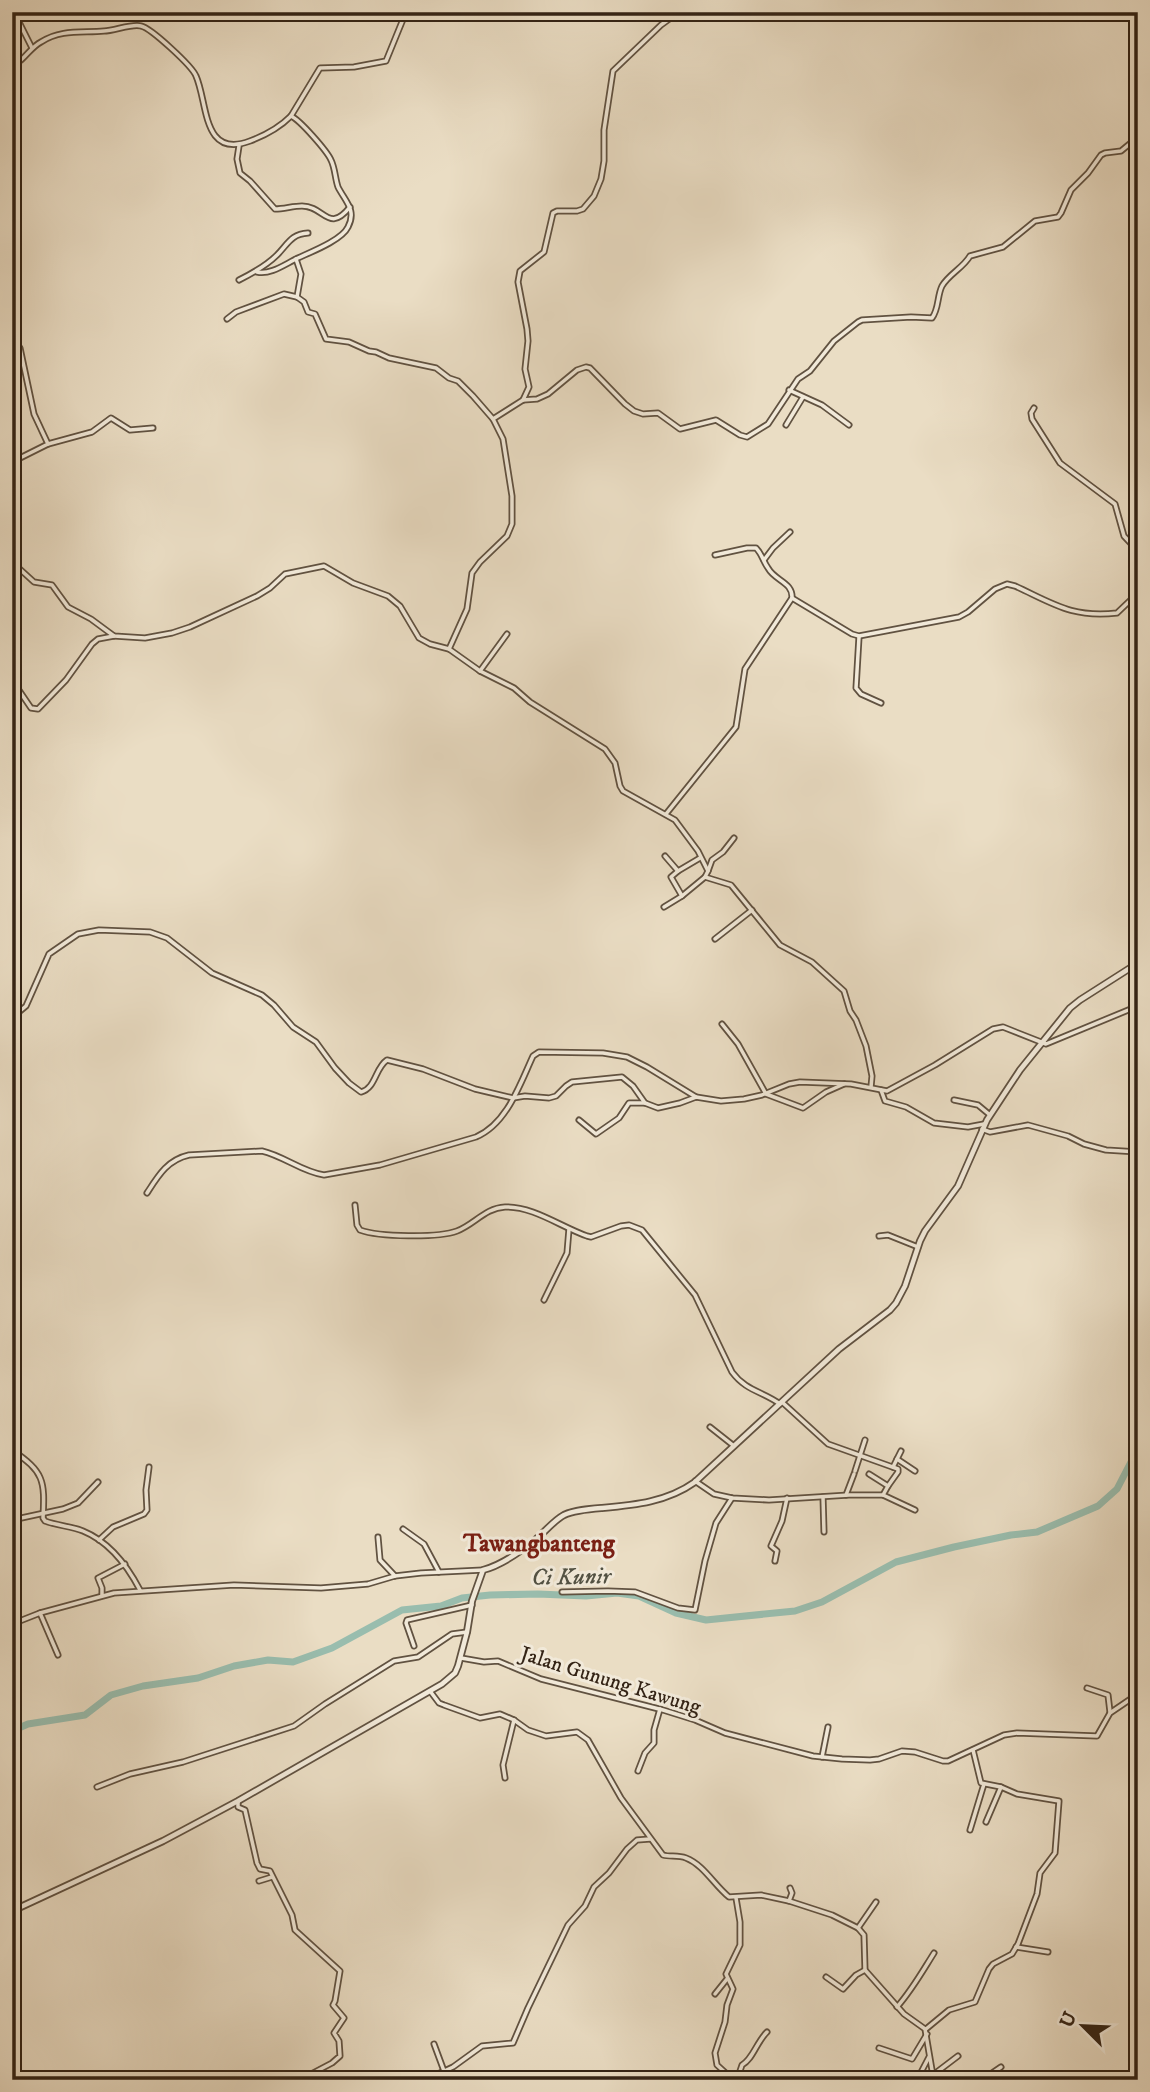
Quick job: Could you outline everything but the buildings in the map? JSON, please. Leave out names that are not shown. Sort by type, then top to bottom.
[{"type":"street","points":[[17,12],[18,20],[32,48]]},
{"type":"street","points":[[12,55],[19,60],[48,38],[67,32],[143,26],[193,70],[213,131],[226,144],[239,146],[281,126],[291,116],[322,67],[354,67],[386,61],[406,12]]},
{"type":"street","points":[[657,12],[664,22]]},
{"type":"street","points":[[523,400],[529,387],[525,365],[528,341],[519,290],[520,271],[544,253],[553,213],[583,209],[594,197],[604,161],[604,130],[613,71],[664,22],[679,12]]},
{"type":"street","points":[[257,272],[266,273],[321,247],[346,231],[351,217],[350,207],[339,188],[330,158],[299,121],[291,116]]},
{"type":"street","points":[[493,419],[523,400],[537,399],[548,394],[577,370],[586,367],[637,412],[657,413],[680,429],[716,420],[747,437],[768,424],[789,390],[798,379],[810,371],[834,341],[862,320],[933,318],[943,283],[970,256],[1003,247],[1035,221],[1058,216],[1071,190],[1101,155],[1121,151],[1138,137]]},
{"type":"street","points":[[239,146],[237,159],[240,173],[275,209],[306,206],[331,219],[339,218],[350,207]]},
{"type":"street","points":[[239,279],[257,272],[293,237],[308,233]]},
{"type":"street","points":[[296,259],[301,274],[298,297]]},
{"type":"street","points":[[227,319],[236,312],[284,294],[298,297],[304,302],[308,313],[315,314],[326,340],[349,342],[388,358],[432,367],[460,383],[493,419],[503,439],[512,496],[512,524],[507,536],[472,573],[466,615],[449,649]]},
{"type":"street","points":[[12,337],[20,348],[34,414],[48,444]]},
{"type":"street","points":[[789,390],[822,405],[849,425]]},
{"type":"street","points":[[786,425],[803,396]]},
{"type":"street","points":[[1034,408],[1032,419],[1058,461],[1115,504],[1124,536],[1138,551]]},
{"type":"street","points":[[12,462],[48,444],[90,433],[111,418],[130,430],[153,428]]},
{"type":"street","points":[[764,560],[790,532]]},
{"type":"street","points":[[666,814],[736,727],[745,669],[793,595],[790,587],[771,573],[760,552],[752,547],[715,555]]},
{"type":"street","points":[[12,562],[36,583],[52,584],[68,607],[91,619],[114,636]]},
{"type":"street","points":[[12,680],[32,708],[38,709],[66,680],[98,639],[114,636],[145,638],[180,631],[257,596],[285,574],[326,567],[353,583],[388,596],[400,606],[419,638],[430,645],[449,649],[480,671],[514,688],[549,714],[605,749],[615,763],[623,791],[675,820],[698,851],[708,871]]},
{"type":"street","points":[[792,598],[859,636],[964,615],[995,589],[1007,584],[1065,610],[1081,614],[1117,613],[1138,593]]},
{"type":"street","points":[[480,671],[507,634]]},
{"type":"street","points":[[859,636],[856,688],[861,694],[881,703]]},
{"type":"street","points":[[664,907],[705,877],[712,860],[723,852],[734,838]]},
{"type":"street","points":[[665,856],[678,871]]},
{"type":"street","points":[[682,896],[671,877],[700,858]]},
{"type":"street","points":[[705,877],[731,885],[780,945],[812,962],[844,991],[866,1046],[872,1076],[871,1087]]},
{"type":"street","points":[[715,939],[752,910]]},
{"type":"street","points":[[12,1010],[20,1011],[26,1006],[49,954],[78,934],[99,930],[149,932],[167,938],[212,973],[262,995],[274,1004],[293,1027],[316,1042],[335,1068],[361,1092],[367,1091],[382,1063],[387,1060],[423,1069],[475,1089],[510,1097],[549,1098],[556,1096],[572,1082],[622,1077],[633,1086],[645,1103]]},
{"type":"street","points":[[12,1624],[102,1595],[234,1585],[321,1588],[368,1584],[396,1576],[483,1570],[499,1565],[564,1516],[587,1510],[660,1500],[674,1495],[695,1481],[839,1349],[890,1310],[905,1286],[925,1231],[958,1186],[983,1127],[1008,1087],[1058,1021],[1080,1000],[1138,963]]},
{"type":"street","points":[[147,1193],[166,1166],[189,1155],[262,1151],[315,1174],[324,1175],[380,1165],[483,1134],[502,1114],[533,1056],[539,1052],[603,1053],[627,1057],[696,1097],[721,1101],[766,1094],[800,1082],[846,1083],[881,1090],[892,1089],[993,1029],[1000,1027],[1052,1043],[1138,1006]]},
{"type":"street","points":[[722,1024],[738,1044],[766,1094],[803,1108],[826,1092],[846,1083]]},
{"type":"street","points":[[881,1090],[885,1101],[906,1107],[934,1123],[983,1127],[989,1132],[1028,1125],[1106,1150],[1138,1152]]},
{"type":"street","points":[[579,1119],[597,1134],[619,1118],[629,1103],[645,1103],[658,1108],[696,1097]]},
{"type":"street","points":[[954,1100],[978,1105],[990,1115]]},
{"type":"street","points":[[355,1205],[360,1230],[376,1234],[408,1236],[454,1232],[490,1210],[506,1207],[520,1208],[591,1237],[621,1226],[629,1225],[642,1230],[695,1294],[738,1380],[748,1388],[781,1403],[828,1444],[893,1467],[898,1472],[883,1495]]},
{"type":"street","points":[[544,1300],[567,1253],[569,1229]]},
{"type":"street","points":[[879,1236],[888,1235],[918,1247]]},
{"type":"street","points":[[710,1427],[734,1446]]},
{"type":"street","points":[[846,1495],[865,1440]]},
{"type":"street","points":[[12,1450],[38,1472],[42,1480],[43,1518],[48,1523],[82,1531],[99,1540],[121,1558],[140,1591]]},
{"type":"street","points":[[893,1467],[901,1451]]},
{"type":"street","points":[[897,1459],[915,1471]]},
{"type":"street","points":[[99,1540],[113,1527],[144,1514],[147,1510],[149,1467]]},
{"type":"street","points":[[869,1474],[888,1486]]},
{"type":"street","points":[[695,1481],[715,1494],[732,1498],[769,1500],[883,1495],[915,1510]]},
{"type":"street","points":[[12,1520],[78,1503],[98,1482]]},
{"type":"street","points":[[823,1497],[824,1532]]},
{"type":"street","points":[[562,1592],[635,1592],[686,1611],[691,1608],[695,1610],[716,1523],[732,1498]]},
{"type":"street","points":[[775,1561],[777,1551],[771,1546],[782,1521],[787,1498]]},
{"type":"street","points":[[402,1529],[424,1544],[439,1573]]},
{"type":"street","points":[[378,1537],[380,1560],[396,1576]]},
{"type":"street","points":[[102,1595],[98,1578],[125,1564]]},
{"type":"street","points":[[12,1911],[142,1852],[238,1801],[442,1685],[455,1673],[461,1658],[475,1590],[483,1570]]},
{"type":"street","points":[[414,1646],[407,1620],[472,1603]]},
{"type":"street","points":[[40,1613],[58,1655]]},
{"type":"street","points":[[97,1787],[130,1773],[183,1762],[294,1726],[394,1661],[418,1657],[452,1634],[467,1632]]},
{"type":"street","name":"Jalan Gunung Kawung","points":[[461,1658],[484,1662],[498,1661],[549,1681],[660,1709],[725,1733],[784,1749],[822,1757],[856,1760],[879,1759],[902,1751],[948,1761],[1004,1735],[1017,1733],[1097,1736],[1110,1713]]},
{"type":"street","points":[[1087,1688],[1108,1695],[1110,1713],[1138,1694]]},
{"type":"street","points":[[430,1691],[439,1703],[480,1718],[500,1714],[528,1730],[546,1736],[577,1732],[588,1740],[617,1792],[663,1856],[684,1857],[693,1862],[729,1897],[761,1895],[789,1901],[832,1915],[858,1928],[864,1935],[865,1970],[897,2007],[926,2031],[934,2077],[958,2056]]},
{"type":"street","points":[[638,1771],[645,1753],[654,1743],[654,1730],[660,1709]]},
{"type":"street","points":[[505,1778],[503,1765],[514,1720]]},
{"type":"street","points":[[822,1757],[828,1727]]},
{"type":"street","points":[[879,2048],[912,2059],[926,2031],[949,2010],[975,2002],[993,1964],[1007,1957],[1016,1947],[1037,1894],[1040,1873],[1055,1853],[1059,1803],[1056,1800],[1013,1793],[1001,1787],[984,1784],[979,1780],[973,1750]]},
{"type":"street","points":[[970,1830],[984,1784]]},
{"type":"street","points":[[986,1822],[1001,1787]]},
{"type":"street","points":[[238,1801],[238,1807],[245,1811],[257,1863],[260,1869],[269,1870],[292,1915],[295,1930],[340,1970],[333,2005],[344,2018],[334,2033],[339,2041],[340,2056],[313,2073],[312,2080]]},
{"type":"street","points":[[425,2080],[453,2067],[482,2046],[513,2043],[568,1925],[584,1906],[594,1887],[630,1846],[637,1840],[651,1839]]},
{"type":"street","points":[[259,1881],[272,1877]]},
{"type":"street","points":[[789,1901],[792,1894],[790,1888]]},
{"type":"street","points":[[715,1994],[727,1979],[727,1973],[740,1945],[736,1898]]},
{"type":"street","points":[[858,1928],[876,1902]]},
{"type":"street","points":[[1016,1947],[1048,1952]]},
{"type":"street","points":[[897,2007],[913,1989],[915,1981],[934,1953]]},
{"type":"street","points":[[826,1977],[843,1989],[865,1970]]},
{"type":"street","points":[[727,1979],[733,1989],[715,2053],[717,2065],[728,2075],[729,2080]]},
{"type":"street","points":[[737,2080],[742,2064],[748,2061],[767,2032]]},
{"type":"street","points":[[434,2044],[443,2071]]},
{"type":"street","points":[[917,2080],[929,2056]]},
{"type":"street","points":[[982,2080],[1001,2067]]},
{"type":"street","points":[[167,2080],[185,2075],[211,2080],[241,2074],[269,2076],[279,2080]]},
{"type":"waterway","name":"Ci Kunir","points":[[12,1731],[28,1724],[85,1715],[111,1695],[143,1686],[198,1678],[234,1666],[268,1660],[293,1662],[332,1648],[402,1610],[441,1606],[462,1598],[617,1593],[639,1596],[676,1613],[706,1620],[795,1611],[822,1602],[896,1562],[954,1547],[1037,1532],[1098,1506],[1117,1489],[1138,1442]]},
{"type":"district","name":"Tawangbanteng","points":[[539,1543]]}]
